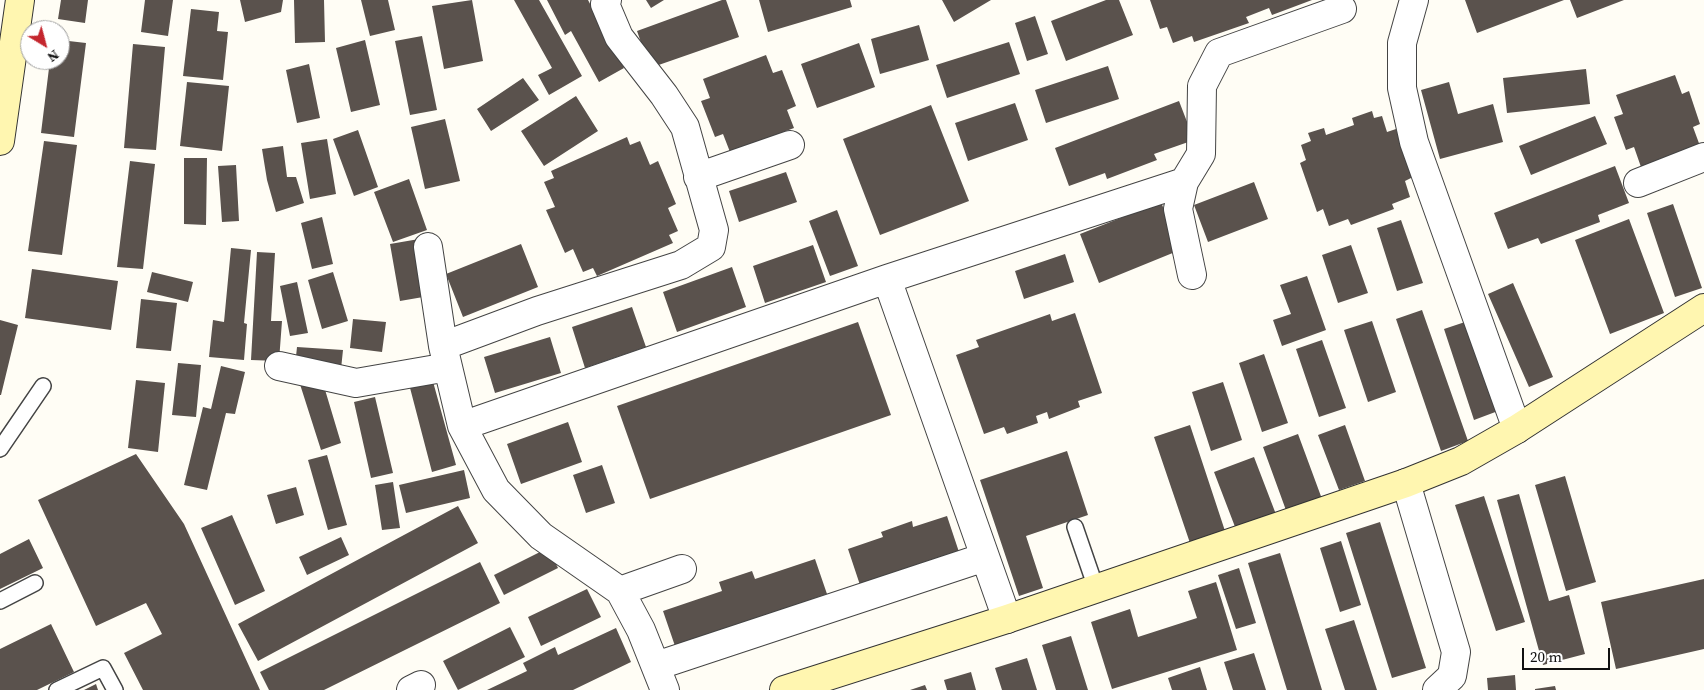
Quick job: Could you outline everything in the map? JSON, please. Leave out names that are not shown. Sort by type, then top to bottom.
[{"type":"street","points":[[0,141],[20,0]]},
{"type":"street","points":[[279,366],[356,383],[445,356],[538,311],[682,265],[711,247],[714,230],[685,127],[619,37],[606,4],[607,0]]},
{"type":"street","points":[[1414,0],[1402,43],[1402,88],[1414,142],[1517,429]]},
{"type":"street","points":[[1192,275],[1178,209],[1184,182],[1201,154],[1202,86],[1219,52],[1342,9]]},
{"type":"street","points":[[698,177],[790,145]]},
{"type":"street","points":[[1638,182],[1704,157]]},
{"type":"street","points":[[462,426],[888,279],[1184,182]]},
{"type":"street","points":[[428,247],[445,356],[462,426],[496,490],[541,536],[620,591],[642,630],[660,678],[985,557]]},
{"type":"street","points":[[888,279],[1007,619]]},
{"type":"street","points":[[784,690],[1007,619],[1406,483],[1461,461],[1517,429],[1704,308]]},
{"type":"street","points":[[1406,483],[1456,652],[1452,676],[1437,690]]},
{"type":"street","points":[[620,591],[682,569]]},
{"type":"lane","points":[[0,450],[43,386]]},
{"type":"lane","points":[[1075,527],[1096,588]]},
{"type":"lane","points":[[0,601],[36,583]]},
{"type":"lane","points":[[57,690],[103,668],[115,690]]},
{"type":"building","points":[[61,0],[88,0],[85,23],[58,19]]},
{"type":"building","points":[[145,0],[173,0],[168,36],[141,32]]},
{"type":"building","points":[[240,0],[283,0],[281,12],[245,22]]},
{"type":"building","points":[[294,0],[324,0],[325,42],[295,43]]},
{"type":"building","points":[[361,0],[388,0],[395,30],[370,36]]},
{"type":"building","points":[[472,0],[483,61],[444,69],[432,6]]},
{"type":"building","points":[[514,0],[539,0],[582,76],[549,95],[538,75],[552,68]]},
{"type":"building","points":[[547,0],[588,0],[624,68],[599,82],[571,31],[565,35]]},
{"type":"building","points":[[646,0],[664,0],[651,8]]},
{"type":"building","points":[[726,0],[739,37],[650,68],[637,31]]},
{"type":"building","points":[[759,0],[850,0],[852,7],[768,32]]},
{"type":"building","points":[[942,0],[991,0],[954,22]]},
{"type":"building","points":[[1106,0],[1119,0],[1133,35],[1066,61],[1051,21]]},
{"type":"building","points":[[1150,0],[1312,0],[1272,15],[1269,8],[1246,17],[1249,23],[1194,42],[1192,36],[1173,43],[1167,27],[1160,29]]},
{"type":"building","points":[[1465,0],[1564,0],[1477,33]]},
{"type":"building","points":[[1570,0],[1624,0],[1577,18]]},
{"type":"building","points":[[191,9],[219,12],[217,31],[228,32],[223,80],[183,76]]},
{"type":"building","points":[[1035,16],[1048,54],[1027,61],[1015,23]]},
{"type":"building","points":[[919,25],[929,60],[880,74],[871,39]]},
{"type":"building","points":[[422,36],[437,110],[410,115],[395,41]]},
{"type":"building","points":[[365,40],[380,105],[351,112],[336,48]]},
{"type":"building","points":[[70,41],[86,43],[74,137],[41,133],[49,70],[70,70]]},
{"type":"building","points":[[1009,42],[1020,74],[947,98],[936,65]]},
{"type":"building","points":[[859,43],[875,87],[817,108],[801,64]]},
{"type":"building","points":[[133,44],[165,47],[156,150],[124,148]]},
{"type":"building","points":[[766,55],[773,73],[782,70],[796,106],[787,110],[794,128],[730,152],[723,134],[715,137],[701,101],[710,98],[703,79]]},
{"type":"building","points":[[309,64],[320,118],[297,123],[286,70]]},
{"type":"building","points":[[1108,66],[1119,99],[1046,123],[1035,90]]},
{"type":"building","points":[[1586,69],[1590,104],[1507,113],[1503,78]]},
{"type":"building","points":[[1675,75],[1682,94],[1689,91],[1700,124],[1693,127],[1700,146],[1641,167],[1634,147],[1626,150],[1614,117],[1623,114],[1616,95]]},
{"type":"building","points":[[523,78],[539,100],[491,131],[477,109]]},
{"type":"building","points":[[187,82],[229,86],[222,151],[180,146]]},
{"type":"building","points":[[1449,82],[1458,114],[1493,104],[1503,142],[1440,159],[1421,90]]},
{"type":"building","points":[[576,96],[598,131],[544,166],[521,131]]},
{"type":"building","points":[[1179,101],[1194,140],[1154,154],[1157,160],[1107,179],[1105,173],[1069,186],[1055,148]]},
{"type":"building","points":[[1015,103],[1028,140],[968,161],[955,123]]},
{"type":"building","points":[[931,105],[969,201],[880,235],[843,139]]},
{"type":"building","points":[[1372,111],[1374,118],[1382,116],[1387,132],[1396,129],[1413,177],[1405,181],[1410,197],[1392,204],[1394,209],[1351,225],[1348,219],[1329,226],[1323,209],[1317,212],[1300,163],[1306,160],[1301,145],[1311,141],[1308,133],[1324,128],[1326,135],[1354,125],[1352,118]]},
{"type":"building","points":[[1595,116],[1607,144],[1531,175],[1519,146]]},
{"type":"building","points":[[445,119],[460,181],[425,189],[411,127]]},
{"type":"building","points":[[358,130],[378,187],[354,196],[333,139]]},
{"type":"building","points":[[627,137],[630,145],[640,141],[650,165],[658,161],[676,204],[668,208],[678,231],[669,235],[673,243],[597,276],[593,268],[583,272],[573,249],[565,253],[546,210],[555,207],[544,182],[554,178],[551,171]]},
{"type":"building","points":[[327,139],[336,194],[310,199],[301,143]]},
{"type":"building","points":[[44,141],[77,145],[62,255],[28,251]]},
{"type":"building","points":[[283,146],[287,177],[296,177],[304,203],[276,212],[267,180],[262,149]]},
{"type":"building","points":[[184,158],[207,158],[206,225],[184,224]]},
{"type":"building","points":[[130,161],[155,164],[143,269],[117,267]]},
{"type":"building","points":[[236,165],[239,221],[222,222],[218,166]]},
{"type":"building","points":[[1615,166],[1629,203],[1598,215],[1600,222],[1541,244],[1538,238],[1508,249],[1494,213]]},
{"type":"building","points":[[786,172],[797,202],[739,222],[729,191]]},
{"type":"building","points":[[409,179],[427,230],[393,242],[374,192]]},
{"type":"building","points":[[1254,182],[1268,219],[1208,242],[1194,205]]},
{"type":"building","points":[[1161,202],[1180,250],[1099,283],[1080,234]]},
{"type":"building","points":[[1673,204],[1702,288],[1675,297],[1647,213]]},
{"type":"building","points":[[837,210],[858,266],[830,276],[809,221]]},
{"type":"building","points":[[322,217],[333,264],[312,269],[301,223]]},
{"type":"building","points":[[1629,219],[1664,313],[1610,334],[1575,240]]},
{"type":"building","points":[[1401,220],[1423,283],[1397,291],[1377,228]]},
{"type":"building","points":[[419,239],[429,296],[400,301],[390,244]]},
{"type":"building","points":[[521,244],[538,287],[463,317],[446,274]]},
{"type":"building","points":[[813,245],[826,282],[765,303],[753,266]]},
{"type":"building","points":[[1351,245],[1368,293],[1338,303],[1322,255]]},
{"type":"building","points":[[231,248],[251,250],[244,323],[247,324],[244,360],[209,357],[213,320],[224,322]]},
{"type":"building","points":[[257,252],[275,253],[271,321],[282,321],[279,361],[251,360]]},
{"type":"building","points":[[1065,254],[1074,282],[1024,299],[1015,271]]},
{"type":"building","points":[[732,267],[746,307],[677,332],[663,292]]},
{"type":"building","points":[[32,269],[118,281],[111,330],[25,318]]},
{"type":"building","points":[[152,272],[193,282],[188,302],[147,292]]},
{"type":"building","points":[[333,272],[348,321],[322,329],[308,280]]},
{"type":"building","points":[[1307,276],[1326,330],[1282,346],[1273,320],[1291,314],[1280,285]]},
{"type":"building","points":[[297,282],[308,333],[290,336],[280,286]]},
{"type":"building","points":[[1513,283],[1553,377],[1529,387],[1488,294]]},
{"type":"building","points":[[141,299],[177,303],[171,351],[136,348]]},
{"type":"building","points":[[632,307],[646,347],[585,368],[572,327]]},
{"type":"building","points":[[1422,310],[1468,441],[1441,451],[1396,319]]},
{"type":"building","points":[[1075,313],[1102,393],[1078,401],[1080,407],[1049,419],[1047,412],[1036,416],[1038,423],[1007,434],[1004,427],[984,434],[956,355],[979,347],[976,340],[1050,314],[1052,321]]},
{"type":"building","points":[[353,319],[386,322],[382,352],[350,348]]},
{"type":"building","points":[[0,320],[18,325],[1,395],[0,395]]},
{"type":"building","points":[[1372,321],[1396,392],[1368,402],[1344,330]]},
{"type":"building","points":[[1468,321],[1498,411],[1474,420],[1444,329]]},
{"type":"building","points":[[858,322],[891,415],[650,499],[617,406]]},
{"type":"building","points":[[550,337],[561,373],[495,393],[484,357]]},
{"type":"building","points":[[1322,340],[1346,408],[1319,417],[1296,349]]},
{"type":"building","points":[[297,347],[343,350],[341,369],[295,366]]},
{"type":"building","points":[[1264,354],[1288,423],[1262,432],[1239,363]]},
{"type":"building","points":[[178,363],[201,365],[196,417],[172,415]]},
{"type":"building","points":[[221,366],[245,372],[235,414],[226,413],[207,490],[184,485],[203,407],[211,409]]},
{"type":"building","points":[[298,378],[323,383],[341,443],[321,450]]},
{"type":"building","points":[[432,378],[456,465],[432,472],[409,384]]},
{"type":"building","points":[[136,380],[165,383],[158,452],[128,448]]},
{"type":"building","points":[[1223,382],[1242,440],[1211,451],[1192,392]]},
{"type":"building","points":[[375,397],[393,473],[371,478],[354,402]]},
{"type":"building","points":[[568,422],[582,462],[521,484],[507,444]]},
{"type":"building","points":[[1190,425],[1226,534],[1191,546],[1154,437]]},
{"type":"building","points":[[1345,425],[1365,481],[1339,490],[1318,435]]},
{"type":"building","points":[[1298,434],[1322,499],[1287,513],[1263,447]]},
{"type":"building","points":[[1067,451],[1088,515],[1026,536],[1043,588],[1019,596],[980,480]]},
{"type":"building","points":[[136,454],[184,524],[260,690],[143,690],[124,653],[162,634],[146,603],[96,626],[38,500]]},
{"type":"building","points":[[327,455],[347,525],[328,530],[308,460]]},
{"type":"building","points":[[1254,457],[1277,517],[1237,532],[1214,472]]},
{"type":"building","points":[[602,465],[615,503],[586,513],[573,475]]},
{"type":"building","points":[[464,470],[470,498],[406,513],[399,485]]},
{"type":"building","points":[[1565,476],[1596,582],[1566,591],[1535,485]]},
{"type":"building","points":[[393,482],[400,528],[382,530],[375,485]]},
{"type":"building","points":[[296,487],[304,515],[276,524],[267,495]]},
{"type":"building","points":[[1519,494],[1549,601],[1569,595],[1585,654],[1543,665],[1497,500]]},
{"type":"building","points":[[1484,496],[1525,622],[1496,631],[1455,505]]},
{"type":"building","points":[[458,506],[478,543],[258,661],[238,624]]},
{"type":"building","points":[[232,515],[265,591],[235,605],[201,528]]},
{"type":"building","points":[[947,516],[960,555],[861,588],[848,549],[883,537],[881,532],[912,521],[913,527]]},
{"type":"building","points":[[1380,522],[1426,668],[1392,678],[1346,533]]},
{"type":"building","points":[[341,537],[349,555],[307,575],[299,557]]},
{"type":"building","points":[[29,539],[43,568],[0,589],[0,554]]},
{"type":"building","points":[[1341,541],[1361,605],[1340,612],[1320,548]]},
{"type":"building","points":[[548,548],[558,568],[504,595],[494,575]]},
{"type":"building","points":[[1280,553],[1322,690],[1287,690],[1248,563]]},
{"type":"building","points":[[815,559],[827,594],[675,646],[663,611],[722,591],[719,582],[752,571],[755,579]]},
{"type":"building","points":[[480,562],[500,603],[324,690],[269,690],[260,672]]},
{"type":"building","points":[[1239,568],[1256,623],[1236,629],[1218,575]]},
{"type":"building","points":[[1704,579],[1704,649],[1616,669],[1601,602]]},
{"type":"building","points":[[1216,582],[1237,650],[1112,689],[1091,622],[1130,609],[1138,637],[1197,618],[1188,591]]},
{"type":"building","points":[[587,589],[601,617],[541,646],[528,617]]},
{"type":"building","points":[[1354,620],[1377,690],[1345,690],[1325,629]]},
{"type":"building","points":[[51,624],[74,672],[37,690],[0,690],[0,649]]},
{"type":"building","points":[[510,627],[525,657],[458,690],[443,661]]},
{"type":"building","points":[[616,628],[631,662],[573,690],[487,690],[527,671],[523,663],[555,647],[558,655]]},
{"type":"building","points":[[1071,636],[1088,690],[1056,690],[1042,645]]},
{"type":"building","points":[[1254,653],[1266,690],[1233,690],[1224,662]]},
{"type":"building","points":[[1027,658],[1037,690],[1002,690],[995,668]]},
{"type":"building","points":[[1200,667],[1207,690],[1172,690],[1168,678]]},
{"type":"building","points":[[971,672],[976,690],[947,690],[944,680]]},
{"type":"building","points":[[1515,675],[1516,690],[1488,690],[1487,678]]},
{"type":"building","points":[[96,684],[98,690],[84,690]]},
{"type":"building","points":[[925,685],[927,690],[910,690]]},
{"type":"building","points":[[1555,686],[1556,690],[1535,690],[1535,689]]}]
